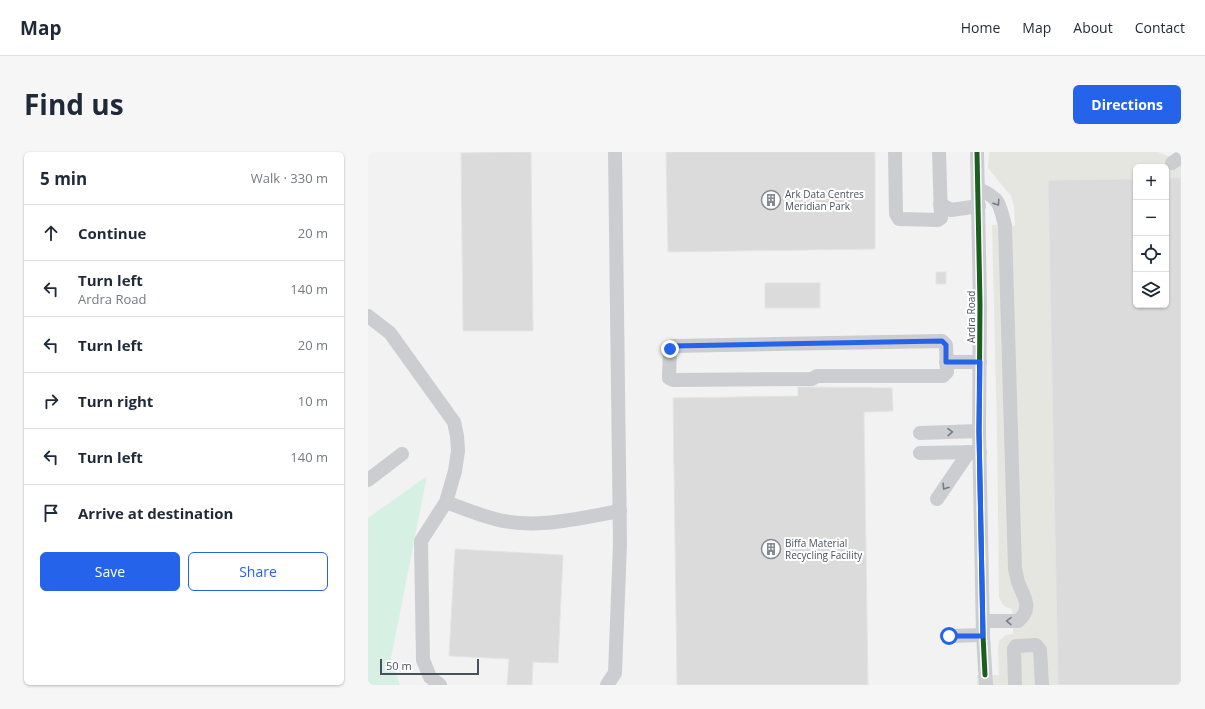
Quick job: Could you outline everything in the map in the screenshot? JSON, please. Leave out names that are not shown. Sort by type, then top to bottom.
[{"type":"street","points":[[607,685],[615,673],[620,544],[615,152]]},
{"type":"street","points":[[895,152],[896,214],[899,219],[938,220],[941,218],[939,152]]},
{"type":"street","name":"Ardra Road","points":[[977,152],[979,206],[980,362],[979,431],[974,452],[986,680]]},
{"type":"street","points":[[978,189],[989,193],[1000,204],[1005,226],[1015,569],[1018,582],[1026,598],[1024,617],[1018,622],[983,621]]},
{"type":"street","points":[[940,204],[951,210],[979,206]]},
{"type":"street","points":[[368,316],[390,333],[454,422],[457,436],[458,451],[455,471],[446,502],[421,541],[423,660],[430,677],[440,685]]},
{"type":"street","points":[[942,341],[946,345],[946,362],[946,372],[943,376],[817,376],[812,379],[673,380],[669,378],[670,349],[673,346],[942,341]]},
{"type":"street","points":[[946,362],[980,362]]},
{"type":"street","points":[[920,433],[979,431]]},
{"type":"street","points":[[920,453],[974,452]]},
{"type":"street","points":[[937,500],[974,452]]},
{"type":"street","points":[[368,480],[402,454]]},
{"type":"street","points":[[446,502],[496,520],[521,523],[552,523],[620,511]]},
{"type":"street","points":[[949,636],[983,636]]},
{"type":"street","points":[[1015,685],[1014,649],[1019,645],[1036,645],[1040,650],[1042,685]]},
{"type":"shaded area","points":[[989,152],[1158,152],[1181,161],[1181,685],[977,685],[977,675],[999,675],[999,641],[1006,635],[1013,634],[1012,609],[1004,606],[999,598],[992,225],[1015,226],[1014,206],[1011,196],[988,168]]},
{"type":"green space","points":[[427,476],[391,658],[400,685],[368,685],[368,518]]},
{"type":"building","points":[[531,152],[533,331],[463,331],[461,153]]},
{"type":"building","name":"Ark Data Centres Meridian Park","points":[[666,152],[875,152],[875,249],[668,252]]},
{"type":"building","points":[[1169,178],[1181,178],[1181,685],[1058,685],[1048,180],[1133,179],[1133,308],[1169,308]]},
{"type":"building","points":[[936,272],[946,272],[946,284],[936,284]]},
{"type":"building","points":[[765,283],[820,283],[820,308],[765,308]]},
{"type":"building","name":"Biffa Material Recycling Facility","points":[[798,387],[892,388],[893,411],[864,412],[868,685],[677,685],[673,398],[798,396]]},
{"type":"building","points":[[455,549],[563,555],[558,663],[533,662],[532,685],[507,685],[509,659],[449,656]]},
{"type":"cycle path","points":[[977,152],[980,304],[979,431],[985,675]]},
{"type":"place","name":"Ark Data Centres Meridian Park","points":[[771,200]]},
{"type":"place","name":"Biffa Material Recycling Facility","points":[[771,549]]},
{"type":"route","points":[[670,349],[673,346],[942,341],[946,345],[946,362],[980,362],[979,431],[983,636],[949,636]]}]
